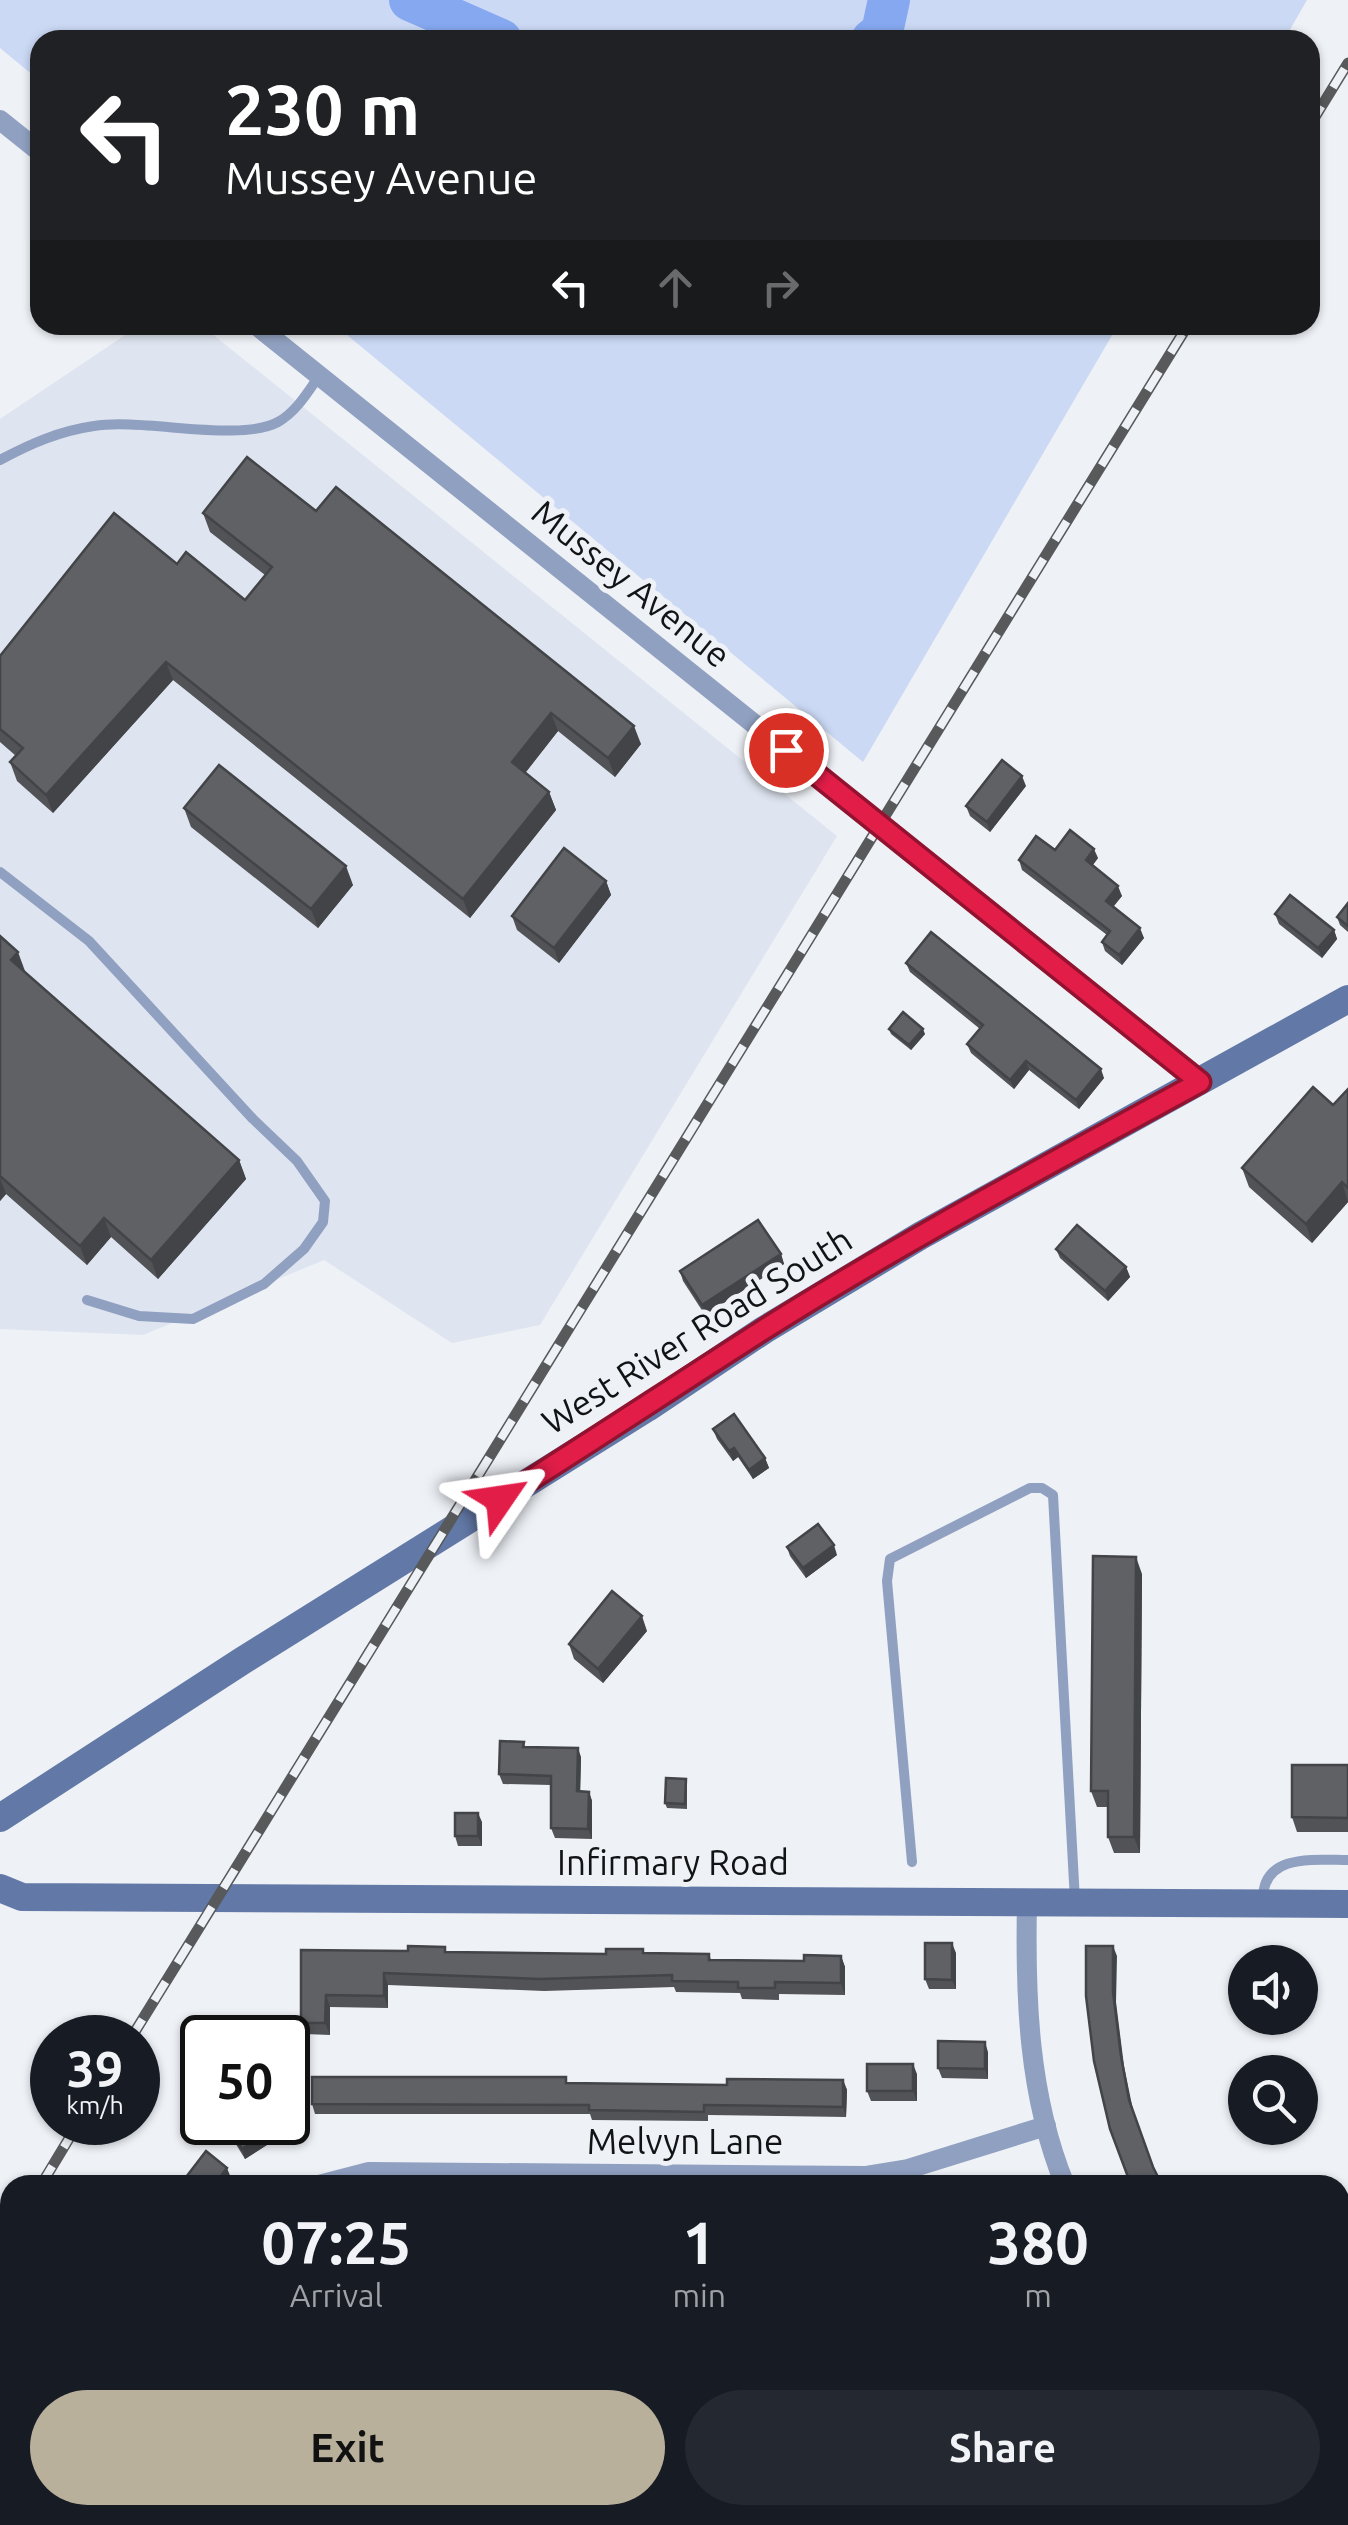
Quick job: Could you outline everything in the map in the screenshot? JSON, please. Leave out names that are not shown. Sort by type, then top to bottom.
[{"type":"main road","name":"West River Road South","points":[[0,1818],[764,1330],[920,1236],[1348,999]]},
{"type":"main road","name":"Infirmary Road","points":[[0,1888],[22,1897],[1348,1904]]},
{"type":"street","points":[[0,120],[30,144]]},
{"type":"street","name":"Mussey Avenue","points":[[268,335],[1200,1082]]},
{"type":"street","points":[[1027,1902],[1028,2019],[1034,2073],[1061,2175]]},
{"type":"street","name":"Melvyn Lane","points":[[871,2175],[908,2169],[1046,2126]]},
{"type":"street","name":"Melvyn Lane","points":[[357,2175],[369,2172],[741,2175]]},
{"type":"lane","points":[[0,460],[42,438],[96,425],[151,424],[252,431],[280,421],[298,406],[319,376]]},
{"type":"lane","points":[[0,872],[89,941],[252,1119],[298,1161],[325,1201],[324,1222],[304,1249],[264,1284],[193,1319],[140,1316],[87,1300]]},
{"type":"lane","points":[[912,1862],[887,1581],[890,1559],[1030,1488],[1042,1488],[1054,1495],[1074,1902]]},
{"type":"lane","points":[[1263,1904],[1263,1886],[1276,1868],[1293,1860],[1348,1860]]},
{"type":"shaded area","points":[[0,0],[1307,0],[1290,30],[30,30],[30,73],[0,48]]},
{"type":"shaded area","points":[[125,335],[213,335],[837,836],[540,1325],[452,1343],[324,1260],[143,1335],[0,1329],[0,419]]},
{"type":"shaded area","points":[[347,335],[1112,335],[863,762]]},
{"type":"building","points":[[247,457],[316,511],[336,487],[634,726],[608,758],[551,713],[512,762],[549,792],[463,899],[166,662],[46,795],[10,762],[23,748],[0,729],[0,656],[114,513],[177,564],[186,552],[245,600],[272,567],[203,513]]},
{"type":"building","points":[[1002,760],[1022,776],[987,822],[966,806]]},
{"type":"building","points":[[219,765],[346,866],[311,909],[184,808]]},
{"type":"building","points":[[1070,830],[1094,849],[1086,860],[1118,886],[1106,901],[1140,928],[1119,955],[1102,942],[1110,931],[1019,860],[1036,836],[1055,850]]},
{"type":"building","points":[[564,848],[606,881],[554,948],[512,916]]},
{"type":"building","points":[[1290,895],[1334,930],[1318,948],[1275,914]]},
{"type":"building","points":[[1348,903],[1348,926],[1337,917]]},
{"type":"building","points":[[931,932],[1101,1069],[1076,1100],[1026,1061],[1010,1080],[967,1044],[983,1025],[906,963]]},
{"type":"building","points":[[0,936],[18,952],[11,960],[239,1160],[151,1260],[104,1218],[80,1246],[0,1176]]},
{"type":"building","points":[[903,1012],[923,1029],[909,1045],[889,1029]]},
{"type":"building","points":[[1313,1087],[1333,1105],[1348,1089],[1348,1188],[1342,1182],[1306,1224],[1242,1168]]},
{"type":"building","points":[[758,1220],[781,1254],[702,1305],[680,1271]]},
{"type":"building","points":[[1077,1225],[1126,1267],[1105,1291],[1056,1249]]},
{"type":"building","points":[[734,1414],[765,1458],[749,1470],[734,1448],[729,1451],[713,1429]]},
{"type":"building","points":[[818,1524],[834,1545],[803,1568],[787,1547]]},
{"type":"building","points":[[1093,1556],[1136,1557],[1134,1837],[1108,1837],[1108,1791],[1091,1791]]},
{"type":"building","points":[[612,1591],[642,1616],[598,1669],[569,1644]]},
{"type":"building","points":[[500,1741],[524,1742],[523,1747],[578,1748],[577,1791],[589,1792],[588,1829],[551,1828],[551,1776],[499,1774]]},
{"type":"building","points":[[1292,1765],[1348,1765],[1348,1818],[1292,1817]]},
{"type":"building","points":[[666,1778],[686,1779],[685,1804],[665,1803]]},
{"type":"building","points":[[455,1813],[478,1813],[478,1836],[455,1836]]},
{"type":"building","points":[[925,1943],[952,1943],[952,1980],[925,1979]]},
{"type":"building","points":[[408,1946],[445,1947],[445,1952],[606,1954],[606,1949],[643,1949],[643,1953],[709,1954],[709,1960],[804,1961],[804,1955],[841,1956],[841,1983],[775,1982],[775,1988],[738,1988],[738,1982],[672,1981],[672,1975],[540,1979],[384,1973],[384,1996],[326,1995],[325,2023],[310,2023],[310,2015],[301,2015],[301,1950],[408,1951]]},
{"type":"building","points":[[1086,1946],[1113,1946],[1113,1992],[1129,2100],[1157,2175],[1127,2175],[1110,2129],[1094,2061],[1086,1996]]},
{"type":"building","points":[[938,2041],[985,2042],[985,2069],[938,2068]]},
{"type":"building","points":[[867,2064],[913,2064],[913,2091],[867,2091]]},
{"type":"building","points":[[312,2077],[566,2077],[566,2083],[727,2085],[727,2079],[843,2080],[843,2107],[704,2105],[704,2112],[589,2110],[589,2105],[312,2104]]},
{"type":"building","points":[[206,2151],[227,2168],[222,2175],[188,2175]]},
{"type":"waterway","points":[[410,0],[478,30]]},
{"type":"waterway","points":[[882,30],[889,0]]},
{"type":"railway","points":[[1320,109],[1348,63]]},
{"type":"railway","points":[[145,2015],[1182,335]]},
{"type":"railway","points":[[47,2175],[65,2145]]},
{"type":"route","points":[[500,1499],[764,1330],[920,1236],[1200,1082],[786,750]]}]
